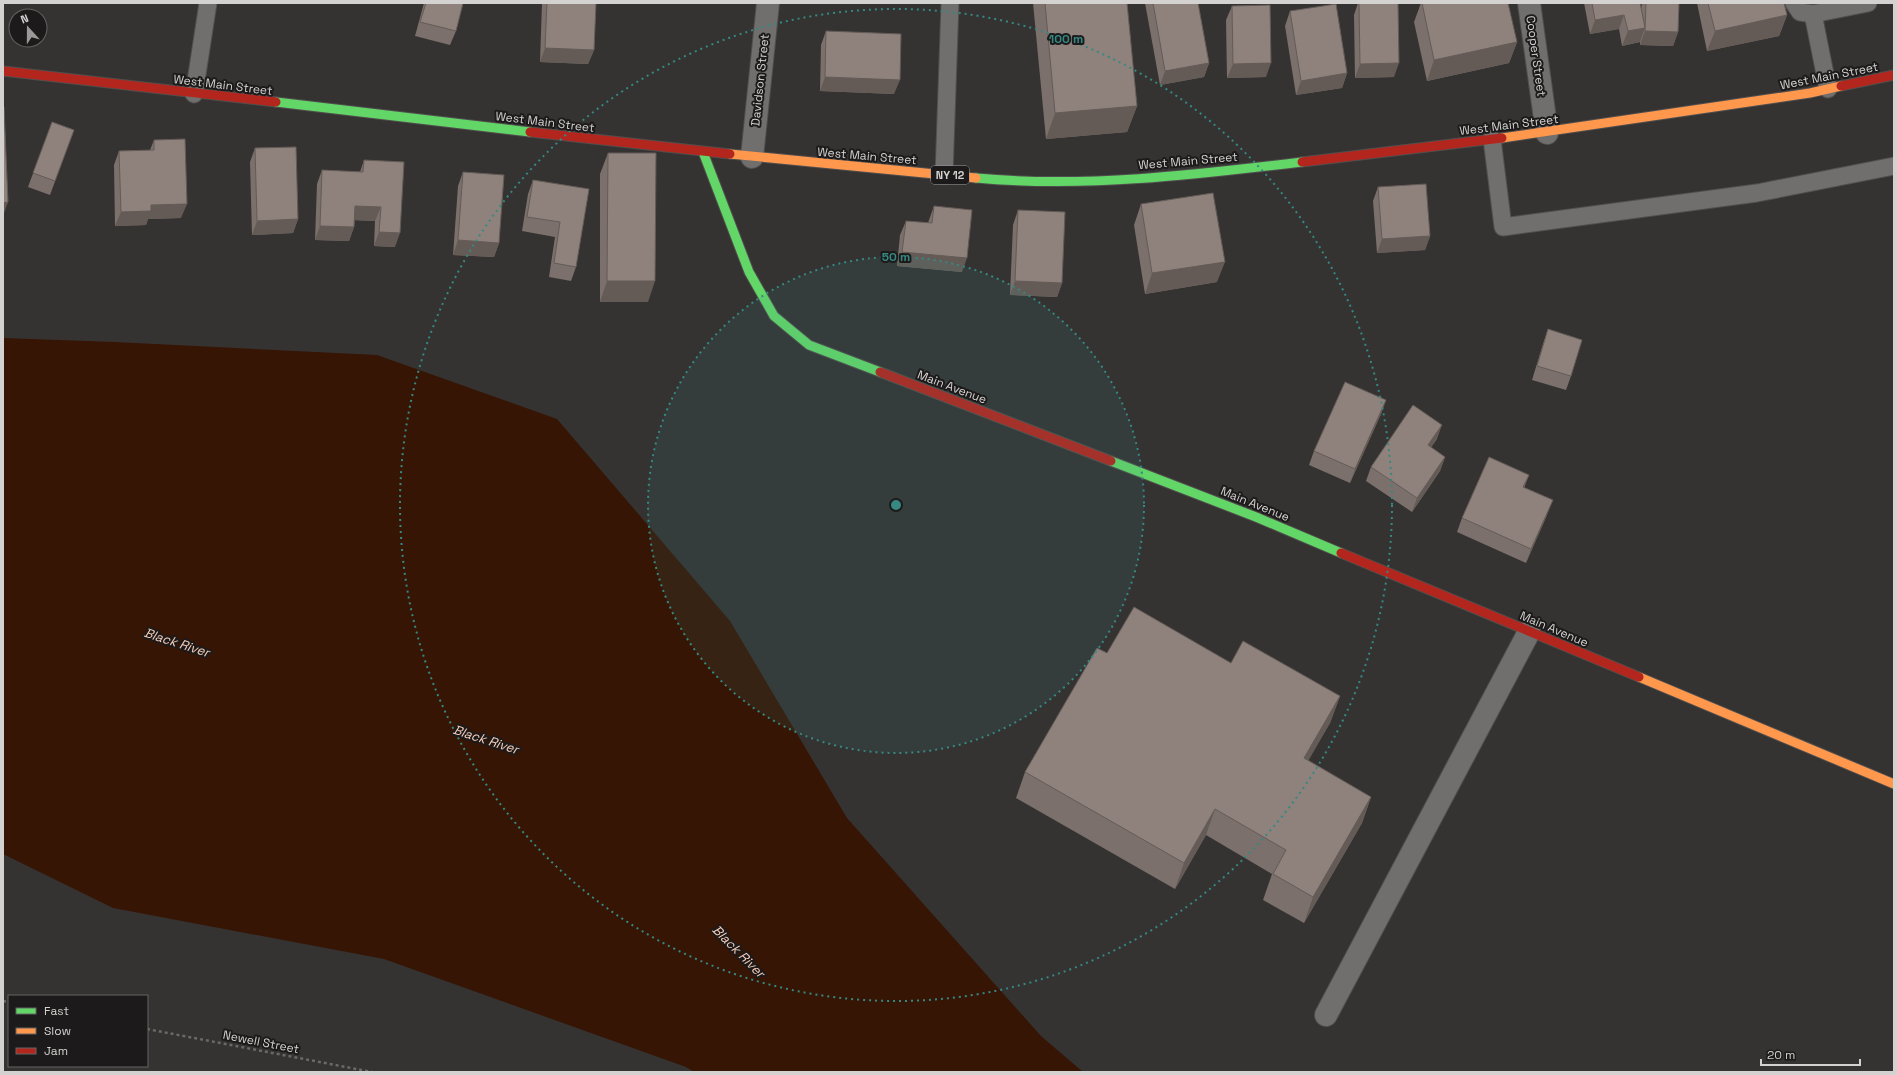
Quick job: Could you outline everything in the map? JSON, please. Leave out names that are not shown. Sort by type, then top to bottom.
[{"type":"main road","name":"West Main Street","points":[[3,71],[703,152],[996,180],[1071,182],[1193,174],[1547,132],[1828,89],[1894,75]]},
{"type":"main road","name":"Main Avenue","points":[[703,152],[749,272],[774,316],[809,345],[1256,517],[1894,784]]},
{"type":"street","name":"Davidson Street","points":[[752,157],[768,3]]},
{"type":"street","name":"Cooper Street","points":[[1529,3],[1547,132]]},
{"type":"street","points":[[1326,1015],[1529,632]]},
{"type":"lane","points":[[194,94],[208,3]]},
{"type":"lane","points":[[944,175],[950,3]]},
{"type":"lane","points":[[1794,3],[1800,12],[1813,14],[1868,3]]},
{"type":"lane","points":[[1813,14],[1828,89]]},
{"type":"lane","points":[[1492,139],[1503,227],[1757,193],[1894,166]]},
{"type":"path","name":"Newell Street","points":[[148,1029],[372,1072]]},
{"type":"water","name":"Black River","points":[[3,338],[377,355],[557,419],[730,621],[847,818],[1041,1036],[1083,1072],[694,1072],[686,1067],[384,959],[113,908],[3,854]]},
{"type":"building","points":[[426,3],[463,3],[456,31],[420,22]]},
{"type":"building","points":[[547,3],[596,3],[594,50],[545,48]]},
{"type":"building","points":[[1045,3],[1127,3],[1137,106],[1055,113]]},
{"type":"building","points":[[1153,3],[1198,3],[1209,63],[1165,71]]},
{"type":"building","points":[[1359,3],[1398,3],[1399,63],[1360,64]]},
{"type":"building","points":[[1422,3],[1508,3],[1517,42],[1434,60]]},
{"type":"building","points":[[1592,3],[1640,3],[1645,28],[1628,31],[1624,15],[1595,20]]},
{"type":"building","points":[[1646,3],[1679,3],[1678,32],[1645,31]]},
{"type":"building","points":[[1708,3],[1784,3],[1787,15],[1715,31]]},
{"type":"building","points":[[1336,4],[1347,73],[1301,81],[1290,11]]},
{"type":"building","points":[[1270,5],[1271,63],[1233,64],[1232,6]]},
{"type":"building","points":[[826,31],[901,34],[900,80],[825,77]]},
{"type":"building","points":[[3,107],[8,202],[3,203]]},
{"type":"building","points":[[52,122],[74,130],[55,181],[33,173]]},
{"type":"building","points":[[185,139],[187,204],[151,205],[151,211],[121,212],[119,151],[154,150],[154,140]]},
{"type":"building","points":[[296,147],[298,219],[257,221],[255,148]]},
{"type":"building","points":[[608,153],[656,153],[655,281],[607,281]]},
{"type":"building","points":[[364,160],[404,162],[400,233],[379,232],[381,207],[355,206],[354,227],[320,226],[322,170],[363,172]]},
{"type":"building","points":[[463,172],[504,175],[499,243],[458,240]]},
{"type":"building","points":[[533,180],[589,189],[576,267],[554,263],[560,222],[527,217]]},
{"type":"building","points":[[1426,184],[1430,236],[1382,239],[1378,187]]},
{"type":"building","points":[[1213,193],[1225,262],[1152,273],[1141,204]]},
{"type":"building","points":[[934,206],[972,210],[967,258],[902,252],[906,221],[932,223]]},
{"type":"building","points":[[1018,210],[1065,212],[1062,283],[1015,281]]},
{"type":"building","points":[[1548,329],[1582,340],[1571,376],[1537,366]]},
{"type":"building","points":[[1345,382],[1386,400],[1355,469],[1314,451]]},
{"type":"building","points":[[1413,405],[1442,425],[1428,445],[1445,457],[1417,498],[1371,467]]},
{"type":"building","points":[[1489,457],[1529,475],[1523,487],[1553,500],[1531,549],[1462,518]]},
{"type":"building","points":[[1134,607],[1231,663],[1243,641],[1340,696],[1304,758],[1371,797],[1313,897],[1273,874],[1286,850],[1215,809],[1184,863],[1025,772],[1097,648],[1107,653]]},
{"type":"traffic: fast","points":[[276,102],[530,132]]},
{"type":"traffic: fast","points":[[703,152],[749,272],[774,316],[809,345],[880,372]]},
{"type":"traffic: fast","points":[[976,178],[1057,182],[1139,179],[1302,162]]},
{"type":"traffic: fast","points":[[1111,461],[1256,517],[1341,553]]},
{"type":"traffic: slow","points":[[1502,138],[1810,93],[1841,86]]},
{"type":"traffic: slow","points":[[730,154],[976,178]]},
{"type":"traffic: slow","points":[[1639,677],[1894,784]]},
{"type":"traffic: jam","points":[[3,71],[276,102]]},
{"type":"traffic: jam","points":[[1841,86],[1894,75]]},
{"type":"traffic: jam","points":[[530,132],[730,154]]},
{"type":"traffic: jam","points":[[1302,162],[1502,138]]},
{"type":"traffic: jam","points":[[880,372],[1111,461]]},
{"type":"traffic: jam","points":[[1341,553],[1639,677]]}]
